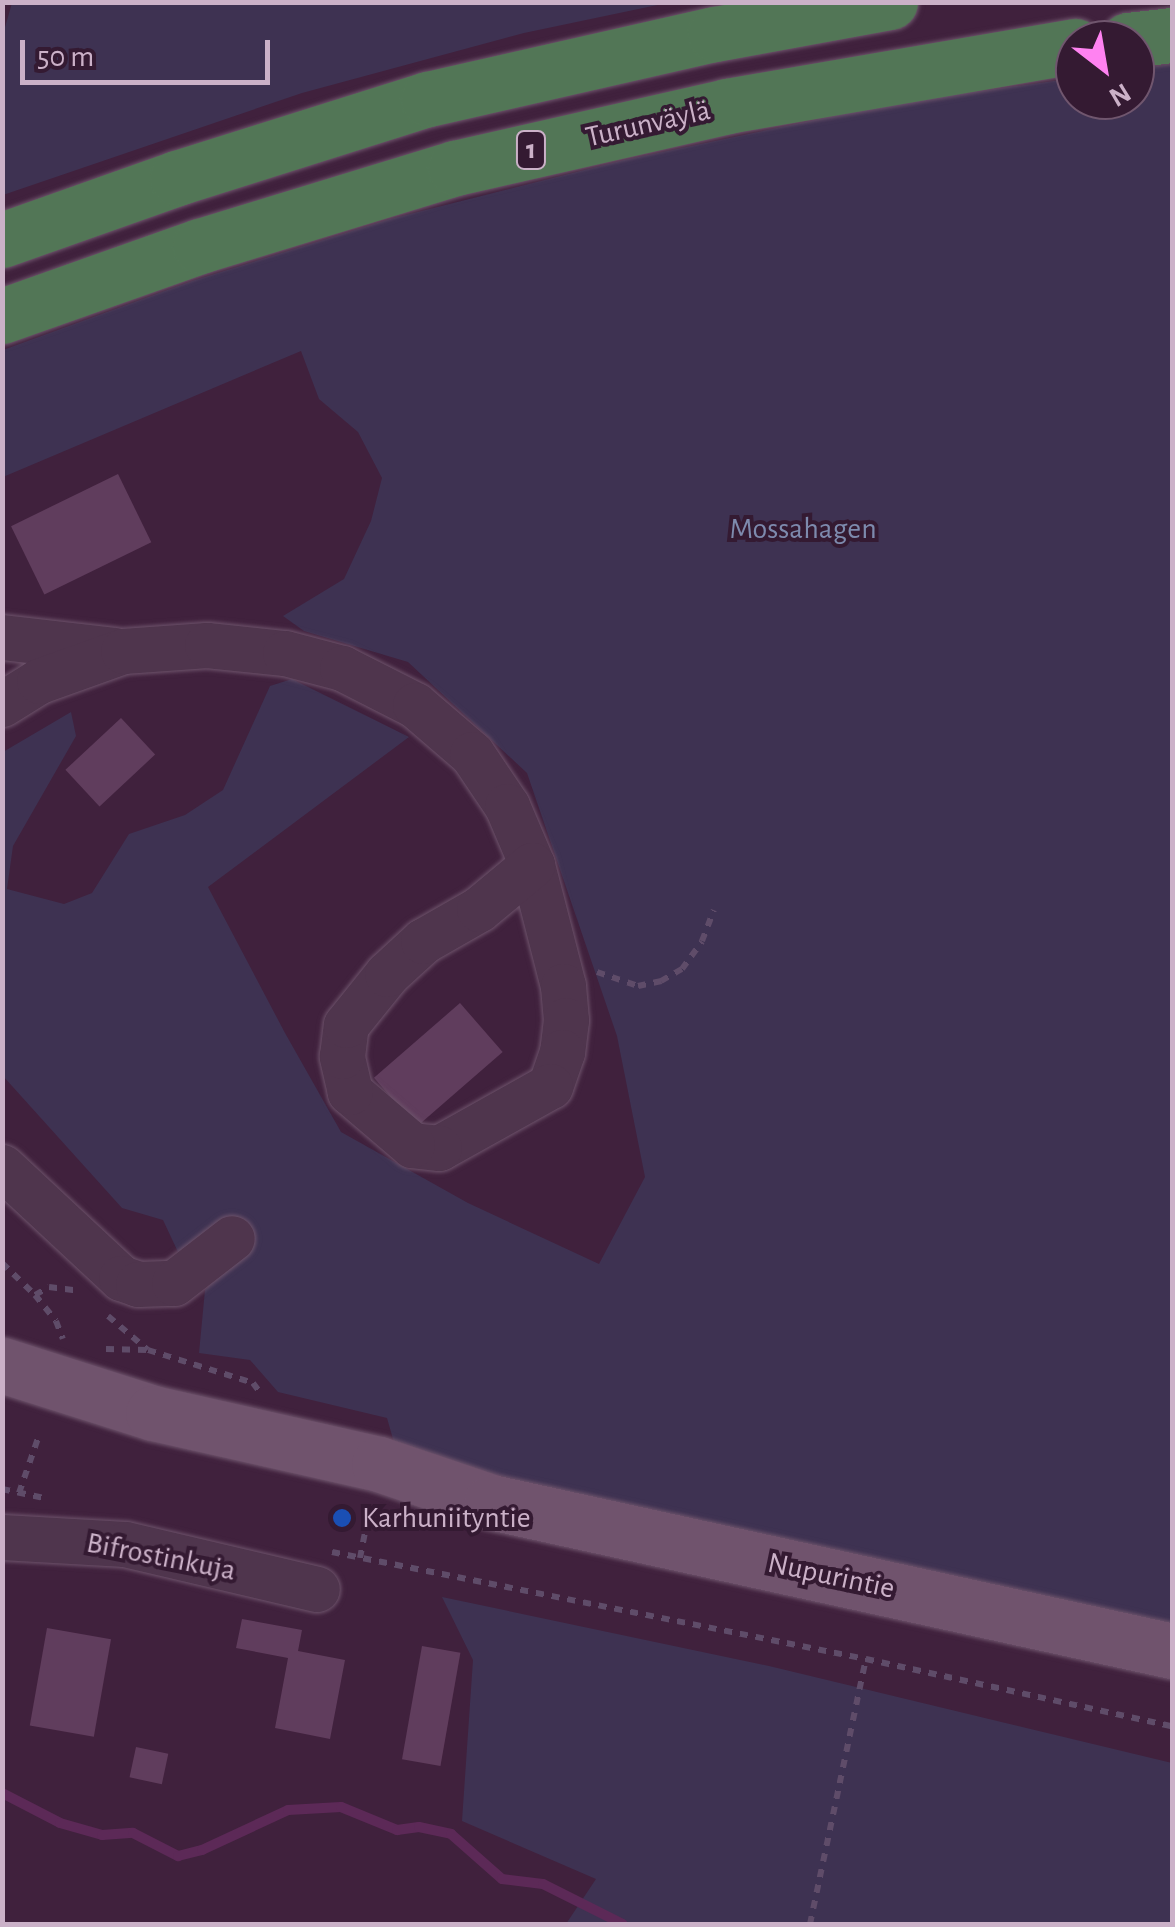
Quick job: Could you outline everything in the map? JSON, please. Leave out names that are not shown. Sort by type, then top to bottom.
[{"type":"highway","points":[[2,240],[178,178],[428,99],[714,34],[890,2]]},
{"type":"highway","name":"Turunväylä","points":[[2,316],[200,246],[456,168],[727,106],[1055,49]]},
{"type":"main road","name":"Nupurintie","points":[[2,1366],[153,1413],[379,1464],[490,1502],[1172,1651]]},
{"type":"main road","name":"Nupurintie","points":[[20,1420],[149,1442],[376,1492],[490,1502]]},
{"type":"street","points":[[2,637],[123,651],[208,645],[285,653],[342,668],[415,706],[472,754],[507,806],[532,865],[556,951],[566,1020],[562,1052],[550,1086],[439,1148],[412,1145],[350,1092],[342,1056],[346,1025],[387,974],[424,941],[479,909],[532,865]]},
{"type":"street","points":[[2,704],[39,681],[123,651]]},
{"type":"street","points":[[2,1167],[121,1278],[138,1284],[174,1283],[232,1238]]},
{"type":"street","name":"Bifrostinkuja","points":[[2,1537],[125,1544],[320,1570]]},
{"type":"path","points":[[556,951],[616,982],[638,986],[661,981],[682,970],[702,941],[714,910]]},
{"type":"path","points":[[2,1263],[56,1321],[64,1354]]},
{"type":"path","points":[[35,1295],[49,1286],[67,1286],[83,1295]]},
{"type":"path","points":[[96,1306],[148,1350],[252,1383],[260,1393],[261,1407]]},
{"type":"path","points":[[128,1352],[148,1350]]},
{"type":"path","points":[[19,1493],[20,1420]]},
{"type":"path","points":[[2,1490],[56,1500]]},
{"type":"path","points":[[360,1558],[366,1524]]},
{"type":"path","points":[[320,1570],[360,1558],[866,1659],[1172,1726]]},
{"type":"path","points":[[810,1924],[866,1659]]},
{"type":"green space","points":[[12,2],[667,3],[524,33],[302,93],[3,195],[3,34]]},
{"type":"green space","name":"Mossahagen","points":[[1172,64],[1172,1627],[397,1453],[387,1418],[278,1392],[250,1360],[199,1353],[205,1290],[247,1246],[178,1252],[163,1220],[122,1208],[3,1076],[3,752],[71,712],[76,736],[13,846],[7,889],[64,904],[92,893],[129,834],[185,815],[223,790],[270,686],[292,679],[409,737],[208,887],[285,1033],[341,1132],[468,1203],[599,1264],[645,1177],[617,1036],[527,773],[408,662],[304,631],[283,616],[344,579],[371,521],[382,478],[358,432],[319,399],[301,351],[3,477],[3,350],[192,281],[390,219],[624,160],[901,102],[1055,81],[1055,120],[1155,120],[1155,66]]},
{"type":"green space","points":[[442,1597],[769,1666],[1172,1763],[1172,1924],[566,1924],[596,1879],[462,1821],[473,1660]]},
{"type":"building","points":[[118,474],[151,542],[44,594],[11,526]]},
{"type":"building","points":[[121,718],[155,755],[100,806],[65,770]]},
{"type":"building","points":[[460,1003],[503,1052],[417,1127],[374,1078]]},
{"type":"building","points":[[242,1619],[302,1630],[298,1651],[345,1660],[330,1739],[275,1728],[288,1658],[236,1648]]},
{"type":"building","points":[[47,1628],[111,1639],[94,1737],[30,1725]]},
{"type":"building","points":[[422,1646],[460,1653],[440,1766],[402,1759]]},
{"type":"building","points":[[136,1747],[168,1754],[162,1784],[130,1777]]},
{"type":"waterway","points":[[2,1793],[60,1823],[102,1835],[133,1833],[178,1856],[202,1850],[288,1810],[341,1807],[397,1830],[419,1827],[451,1834],[502,1879],[543,1884],[623,1924]]},
{"type":"place","name":"Karhuniityntie","points":[[342,1518]]}]
